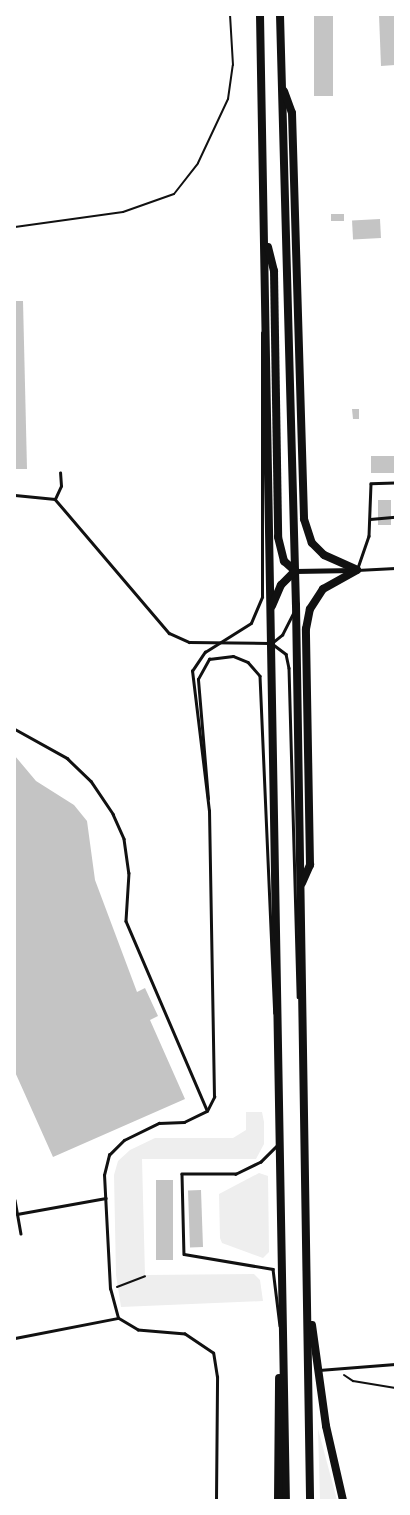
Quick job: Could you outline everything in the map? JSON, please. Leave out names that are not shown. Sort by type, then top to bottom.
[{"type":"main road","points":[[260,15],[286,1500]]},
{"type":"main road","points":[[280,15],[296,605],[310,1500]]},
{"type":"main road","points":[[281,84],[292,113],[304,519],[312,542],[324,555],[357,570]]},
{"type":"main road","points":[[265,234],[274,271],[278,537],[284,561],[295,571]]},
{"type":"main road","points":[[301,885],[310,865],[306,629],[310,609],[323,589],[357,570]]},
{"type":"main road","points":[[270,612],[281,585],[295,571]]},
{"type":"main road","points":[[306,1283],[317,1370],[343,1500]]},
{"type":"main road","points":[[278,1500],[283,1336]]},
{"type":"street","points":[[295,571],[357,570]]},
{"type":"lane","points":[[118,1318],[110,1289],[106,1198],[109,1155],[124,1140],[160,1123],[184,1122],[207,1111],[216,1077],[208,801],[192,671],[195,662],[216,643],[251,622],[262,597],[259,351],[265,314]]},
{"type":"lane","points":[[55,499],[61,486],[60,473]]},
{"type":"lane","points":[[395,483],[371,484],[370,520],[357,570],[395,568]]},
{"type":"lane","points":[[15,494],[55,499],[169,633],[189,642],[271,644],[286,654],[289,668],[303,1016]]},
{"type":"lane","points":[[370,520],[395,517]]},
{"type":"lane","points":[[271,644],[282,635],[296,605]]},
{"type":"lane","points":[[208,801],[211,791],[198,679],[209,659],[233,656],[248,662],[260,676],[271,1004],[277,1020]]},
{"type":"lane","points":[[15,730],[67,758],[91,781],[113,814],[124,839],[129,873],[126,921],[207,1111]]},
{"type":"lane","points":[[281,1142],[262,1162],[236,1174],[182,1174],[184,1254],[274,1268],[276,1314],[283,1336]]},
{"type":"lane","points":[[18,1214],[106,1198]]},
{"type":"lane","points":[[15,1200],[21,1233]]},
{"type":"lane","points":[[15,1338],[118,1318],[138,1330],[185,1334],[213,1353],[217,1377],[216,1500]]},
{"type":"lane","points":[[317,1370],[395,1364]]},
{"type":"path","points":[[15,227],[123,212],[174,194],[198,163],[228,99],[233,65],[230,15]]},
{"type":"path","points":[[110,1289],[145,1276]]},
{"type":"path","points":[[336,1369],[353,1381],[395,1388]]},
{"type":"shaded area","points":[[246,1112],[262,1112],[264,1144],[256,1159],[142,1159],[145,1275],[254,1274],[260,1280],[263,1301],[121,1307],[116,1275],[114,1175],[118,1161],[130,1150],[155,1138],[233,1138],[246,1130]]},
{"type":"shaded area","points":[[259,1173],[268,1176],[269,1252],[263,1258],[222,1243],[220,1238],[219,1194]]},
{"type":"shaded area","points":[[318,1429],[337,1500],[320,1500]]},
{"type":"building","points":[[314,15],[333,15],[333,96],[314,96]]},
{"type":"building","points":[[379,15],[395,15],[395,65],[381,66]]},
{"type":"building","points":[[331,214],[344,214],[344,221],[331,221]]},
{"type":"building","points":[[380,219],[381,238],[353,239],[352,220]]},
{"type":"building","points":[[15,301],[23,301],[27,469],[15,469]]},
{"type":"building","points":[[352,409],[359,409],[359,419],[353,419]]},
{"type":"building","points":[[371,456],[395,456],[395,473],[371,473]]},
{"type":"building","points":[[378,500],[391,500],[391,525],[378,525]]},
{"type":"building","points":[[15,756],[36,781],[74,805],[87,821],[95,880],[137,992],[145,988],[158,1016],[150,1020],[185,1099],[53,1157],[15,1072]]},
{"type":"building","points":[[156,1180],[173,1180],[173,1260],[156,1260]]},
{"type":"building","points":[[188,1190],[201,1190],[203,1247],[190,1247]]}]
